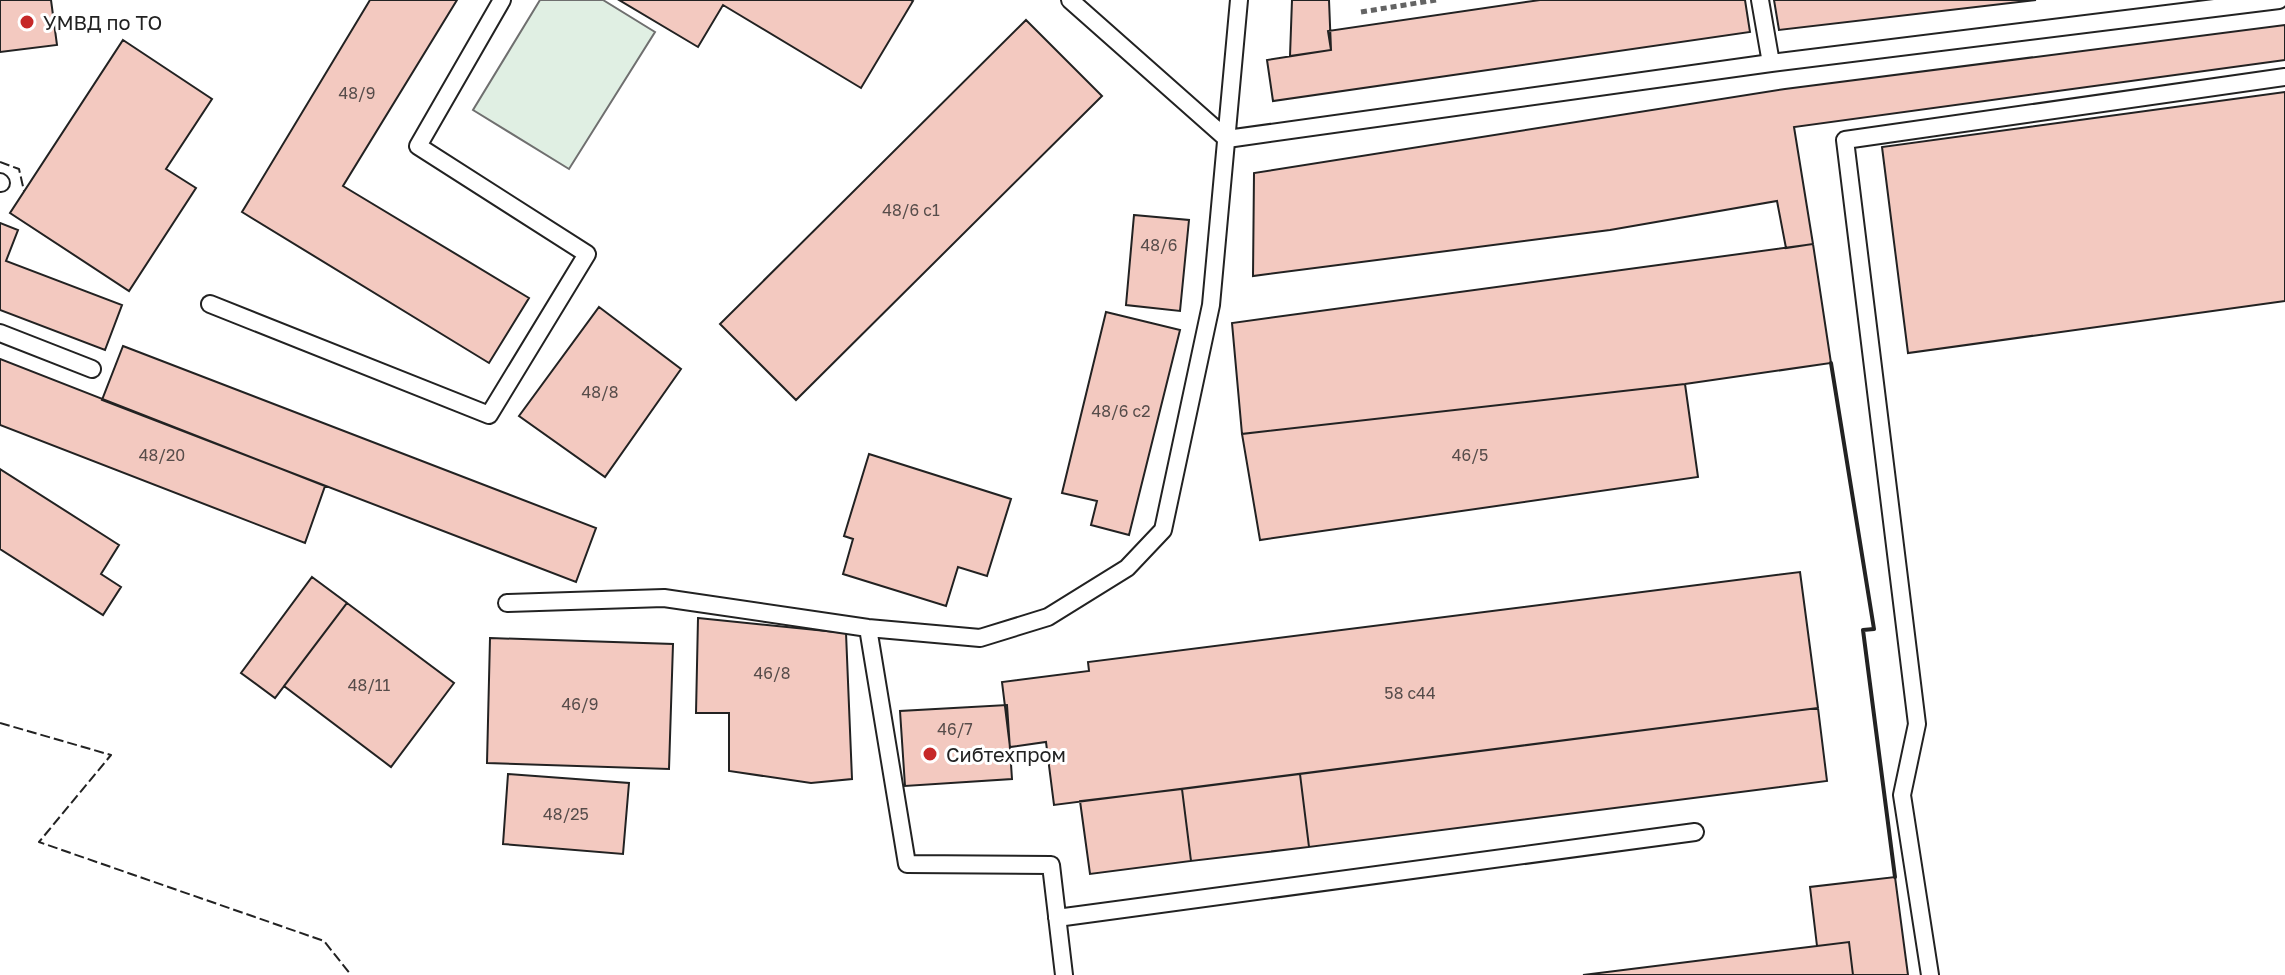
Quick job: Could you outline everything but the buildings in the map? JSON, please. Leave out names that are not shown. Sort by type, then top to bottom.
[{"type":"lane","points":[[210,304],[489,415],[587,254],[418,146],[502,0]]},
{"type":"lane","points":[[1070,0],[1227,139],[1771,63],[2279,0]]},
{"type":"lane","points":[[507,603],[664,598],[868,628],[980,638],[1048,617],[1127,568],[1163,530],[1211,305],[1239,0]]},
{"type":"lane","points":[[1760,0],[1771,63]]},
{"type":"lane","points":[[1930,975],[1902,795],[1917,724],[1845,140],[2285,77]]},
{"type":"lane","points":[[0,333],[92,369]]},
{"type":"lane","points":[[868,628],[907,864],[1051,865],[1064,975]]},
{"type":"lane","points":[[1057,918],[1695,832]]},
{"type":"path","points":[[1361,12],[1436,0]]},
{"type":"green space","points":[[540,0],[603,0],[655,32],[569,169],[473,110]]},
{"type":"fence","points":[[0,162],[19,169],[24,191]]},
{"type":"fence","points":[[0,723],[111,755],[39,842],[324,941],[351,975]]},
{"type":"wall","points":[[1831,363],[1874,629],[1863,630],[1895,877]]},
{"type":"place","name":"УМВД по ТО","points":[[27,22]]},
{"type":"place","name":"Сибтехпром","points":[[930,754]]}]
